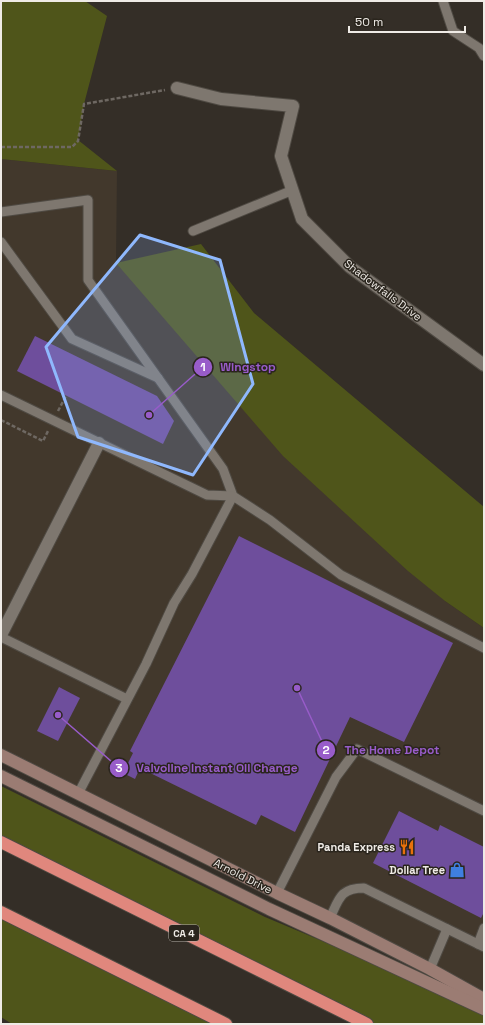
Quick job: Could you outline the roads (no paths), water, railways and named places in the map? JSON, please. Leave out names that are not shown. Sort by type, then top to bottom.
[{"type":"highway","name":"CA 4","points":[[1,842],[367,1024]]},
{"type":"highway","points":[[1,912],[226,1024]]},
{"type":"street","name":"Shadowfalls Drive","points":[[177,88],[221,99],[293,106],[281,156],[302,219],[350,267],[484,365]]},
{"type":"street","points":[[1,636],[99,443]]},
{"type":"street","name":"Arnold Drive","points":[[1,755],[330,918],[430,969],[484,999]]},
{"type":"street","name":"Arnold Drive","points":[[1,776],[269,909],[484,1009]]},
{"type":"lane","points":[[443,1],[453,31],[479,48],[484,56]]},
{"type":"lane","points":[[193,231],[293,190]]},
{"type":"lane","points":[[1,212],[88,200],[88,280],[223,469],[233,496],[192,574],[174,603],[146,664],[78,794]]},
{"type":"lane","points":[[1,242],[72,339],[158,378]]},
{"type":"lane","points":[[1,395],[207,495],[233,496],[270,520],[341,575],[484,648]]},
{"type":"lane","points":[[1,636],[127,699]]},
{"type":"lane","points":[[277,893],[336,776],[357,748],[484,812]]},
{"type":"lane","points":[[330,918],[343,892],[354,888],[364,888],[481,945],[484,928]]},
{"type":"lane","points":[[430,969],[447,929]]},
{"type":"place","name":"Wingstop","points":[[149,415]]},
{"type":"place","name":"The Home Depot","points":[[297,688]]},
{"type":"place","name":"Valvoline Instant Oil Change","points":[[58,715]]},
{"type":"place","name":"Panda Express","points":[[407,847]]},
{"type":"place","name":"Dollar Tree","points":[[457,870]]}]
